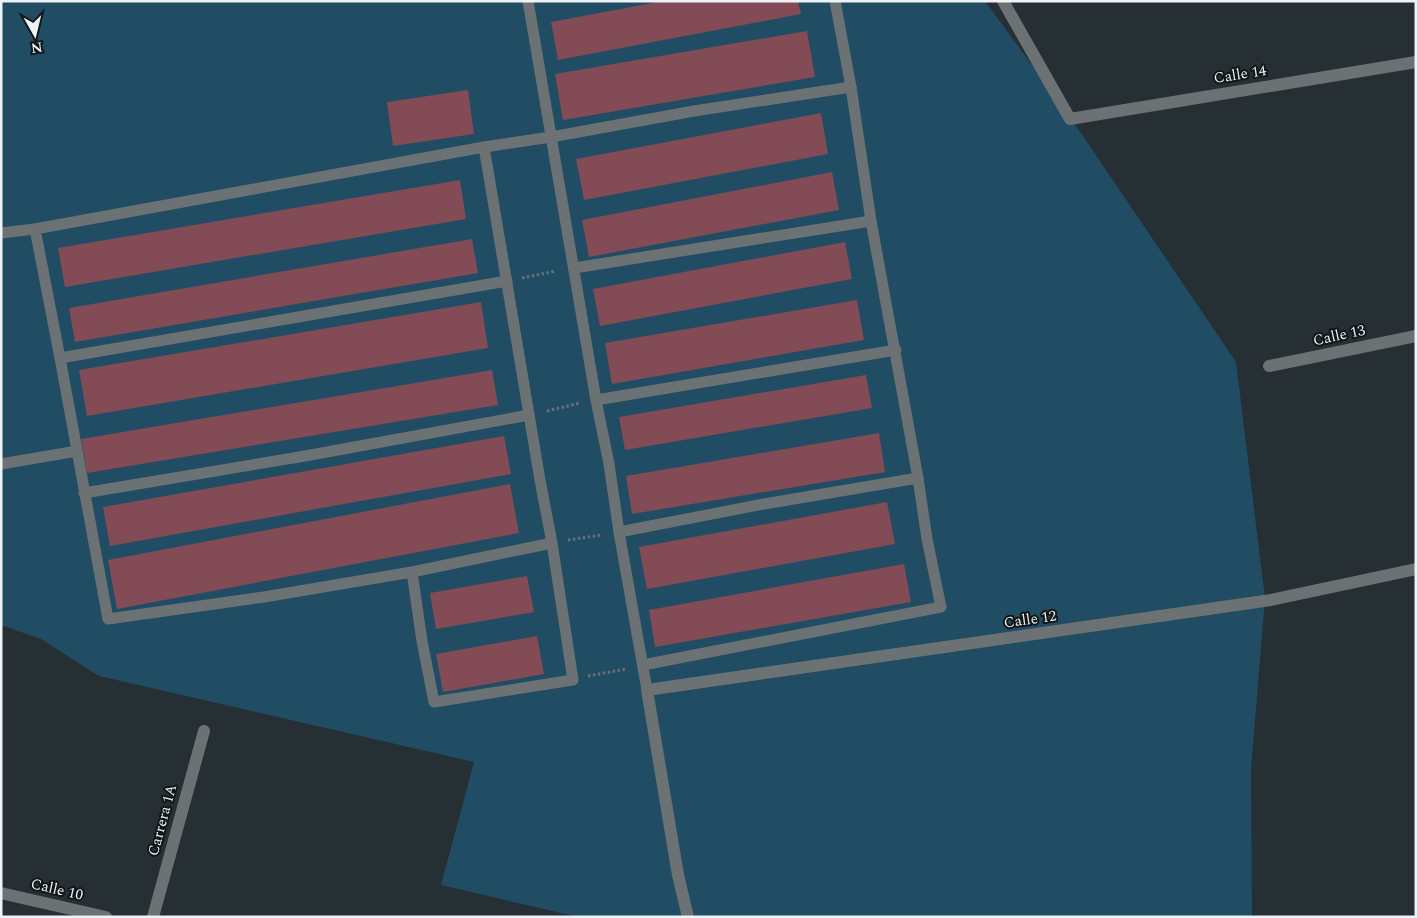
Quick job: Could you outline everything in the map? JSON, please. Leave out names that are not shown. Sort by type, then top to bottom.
[{"type":"street","name":"Calle 14","points":[[1004,1],[1070,119],[1416,62]]},
{"type":"street","name":"Calle 13","points":[[1270,366],[1416,336]]},
{"type":"street","name":"Calle 12","points":[[647,690],[1271,600],[1416,570]]},
{"type":"street","points":[[647,690],[678,875],[688,917]]},
{"type":"street","name":"Carrera 1A","points":[[153,917],[204,732]]},
{"type":"street","name":"Calle 10","points":[[1,893],[106,917]]},
{"type":"lane","points":[[528,1],[647,690]]},
{"type":"lane","points":[[643,665],[941,607],[927,539],[896,350],[871,220],[852,87],[836,1]]},
{"type":"lane","points":[[1,233],[35,230],[484,147],[694,111],[852,87]]},
{"type":"lane","points":[[412,572],[422,641],[434,702],[573,680],[552,543],[484,147]]},
{"type":"lane","points":[[574,268],[871,220]]},
{"type":"lane","points":[[35,230],[108,619],[412,572],[552,543]]},
{"type":"lane","points":[[60,358],[507,281]]},
{"type":"lane","points":[[596,400],[896,350]]},
{"type":"lane","points":[[84,493],[304,456],[529,414]]},
{"type":"lane","points":[[1,464],[77,450]]},
{"type":"lane","points":[[619,532],[764,504],[918,478]]},
{"type":"path","points":[[507,281],[574,268]]},
{"type":"path","points":[[529,414],[596,400]]},
{"type":"path","points":[[552,543],[619,532]]},
{"type":"path","points":[[573,680],[643,665]]},
{"type":"shaded area","points":[[1,1],[985,1],[1068,114],[1236,362],[1265,598],[1251,770],[1252,917],[578,917],[441,885],[474,762],[99,676],[41,639],[1,625]]},
{"type":"building","points":[[663,1],[798,1],[801,14],[558,60],[551,22]]},
{"type":"building","points":[[807,31],[815,77],[563,120],[555,74]]},
{"type":"building","points":[[468,90],[474,134],[393,146],[387,102]]},
{"type":"building","points":[[821,113],[828,154],[584,200],[576,159]]},
{"type":"building","points":[[832,172],[839,210],[589,257],[582,220]]},
{"type":"building","points":[[460,180],[466,219],[65,287],[58,248]]},
{"type":"building","points":[[472,239],[478,273],[75,342],[69,308]]},
{"type":"building","points":[[845,242],[852,279],[600,326],[593,289]]},
{"type":"building","points":[[857,300],[864,340],[612,384],[605,343]]},
{"type":"building","points":[[481,302],[488,348],[87,416],[79,370]]},
{"type":"building","points":[[492,370],[498,405],[87,473],[81,439]]},
{"type":"building","points":[[866,375],[872,408],[625,450],[619,417]]},
{"type":"building","points":[[879,433],[885,472],[632,514],[626,476]]},
{"type":"building","points":[[504,436],[511,474],[110,546],[103,507]]},
{"type":"building","points":[[510,484],[519,533],[117,609],[108,560]]},
{"type":"building","points":[[887,502],[895,544],[647,589],[639,547]]},
{"type":"building","points":[[904,564],[911,602],[655,647],[649,610]]},
{"type":"building","points":[[527,576],[534,612],[436,629],[430,593]]},
{"type":"building","points":[[537,636],[544,674],[443,692],[436,654]]}]
